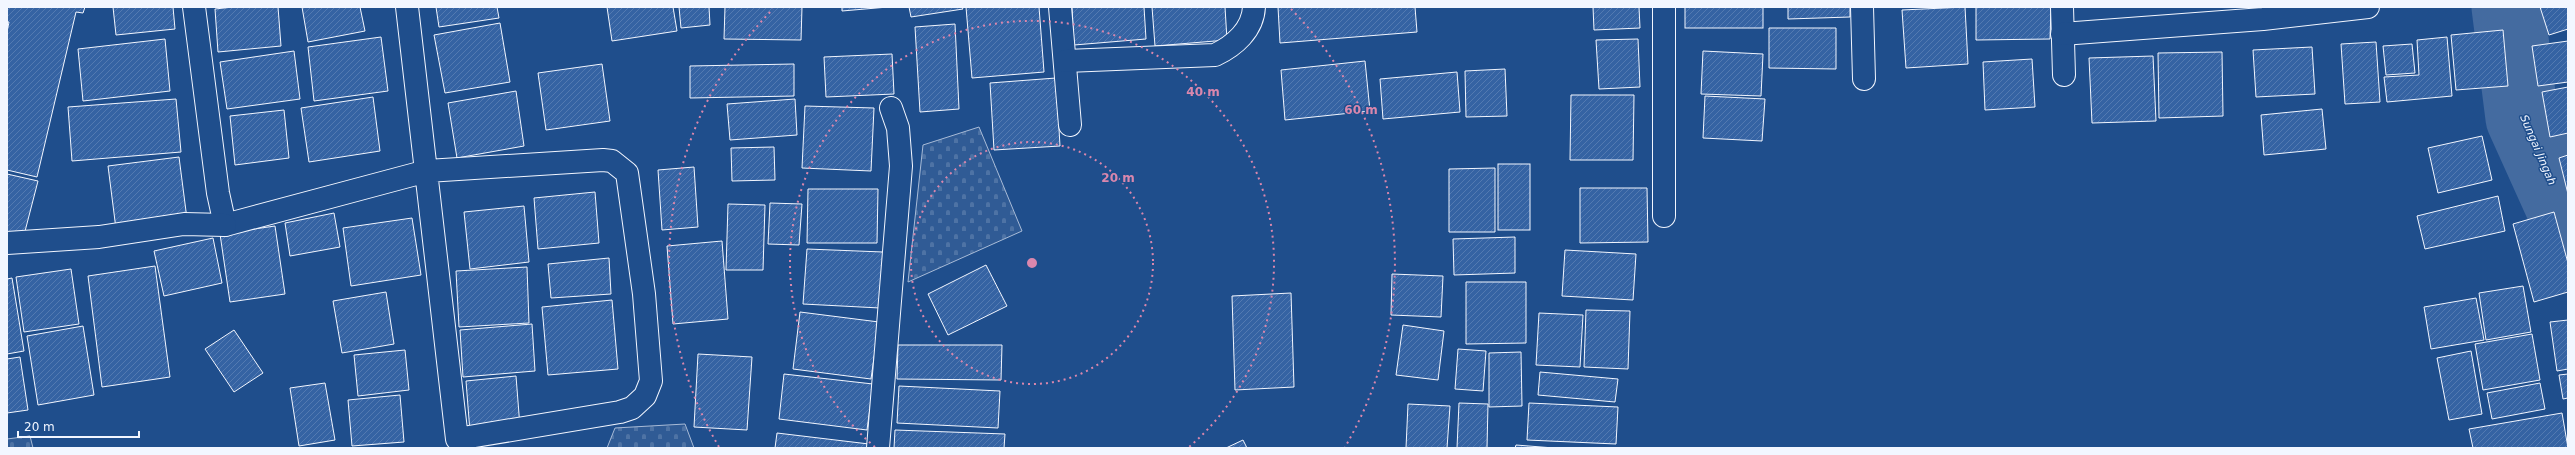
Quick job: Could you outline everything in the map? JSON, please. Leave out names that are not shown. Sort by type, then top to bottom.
[{"type":"street","points":[[194,7],[218,193],[225,225]]},
{"type":"street","points":[[7,243],[99,237],[184,224],[225,225],[428,171],[603,160],[612,161],[627,172],[646,318],[651,381],[645,396],[632,408],[620,412],[457,438],[428,171],[407,7]]},
{"type":"street","points":[[1060,7],[1066,61],[1070,125]]},
{"type":"street","points":[[1066,61],[1215,55],[1232,45],[1241,37],[1250,23],[1254,7]]},
{"type":"street","points":[[1664,7],[1664,216]]},
{"type":"street","points":[[1862,7],[1864,79]]},
{"type":"street","points":[[2062,7],[2064,75]]},
{"type":"street","points":[[2062,34],[2263,19],[2368,7]]},
{"type":"street","points":[[878,448],[901,166],[898,128],[891,108]]},
{"type":"green space","points":[[979,127],[1022,231],[908,282],[923,145]]},
{"type":"green space","points":[[685,424],[694,448],[607,448],[615,428]]},
{"type":"green space","points":[[30,436],[33,448],[7,448],[7,439]]},
{"type":"building","points":[[7,7],[85,7],[83,13],[76,12],[37,177],[7,170],[7,32],[9,22],[7,22]]},
{"type":"building","points":[[113,7],[173,7],[175,29],[116,35]]},
{"type":"building","points":[[233,7],[278,7],[281,46],[218,52],[215,9]]},
{"type":"building","points":[[302,7],[360,7],[365,31],[308,42]]},
{"type":"building","points":[[436,7],[497,7],[499,18],[439,27]]},
{"type":"building","points":[[607,7],[673,7],[677,31],[612,41]]},
{"type":"building","points":[[679,7],[709,7],[710,25],[681,28]]},
{"type":"building","points":[[725,7],[802,7],[801,40],[724,39]]},
{"type":"building","points":[[842,7],[888,7],[842,11]]},
{"type":"building","points":[[909,7],[962,7],[963,9],[911,17]]},
{"type":"building","points":[[966,7],[1039,7],[1044,72],[972,78]]},
{"type":"building","points":[[1072,7],[1144,7],[1146,39],[1074,45]]},
{"type":"building","points":[[1152,7],[1225,7],[1227,40],[1155,46]]},
{"type":"building","points":[[1278,7],[1415,7],[1417,32],[1280,43]]},
{"type":"building","points":[[1593,7],[1639,7],[1640,28],[1594,30]]},
{"type":"building","points":[[1685,7],[1763,7],[1763,28],[1685,28]]},
{"type":"building","points":[[1788,7],[1850,7],[1850,17],[1788,19]]},
{"type":"building","points":[[1965,7],[1968,64],[1906,68],[1902,10]]},
{"type":"building","points":[[1976,7],[2051,7],[2050,39],[1976,40]]},
{"type":"building","points":[[2540,7],[2568,7],[2568,29],[2549,35]]},
{"type":"building","points":[[500,23],[510,82],[445,93],[434,35]]},
{"type":"building","points":[[955,24],[959,109],[920,112],[915,27]]},
{"type":"building","points":[[1769,28],[1836,28],[1836,69],[1769,68]]},
{"type":"building","points":[[2503,30],[2508,86],[2456,90],[2451,35]]},
{"type":"building","points":[[381,37],[388,91],[314,101],[308,47]]},
{"type":"building","points":[[2447,37],[2452,96],[2387,102],[2384,77],[2419,75],[2417,40]]},
{"type":"building","points":[[165,39],[170,91],[83,101],[78,49]]},
{"type":"building","points":[[1638,39],[1640,87],[1599,89],[1596,40]]},
{"type":"building","points":[[2568,41],[2568,82],[2538,86],[2532,46]]},
{"type":"building","points":[[2376,42],[2380,102],[2345,104],[2341,44]]},
{"type":"building","points":[[2412,44],[2415,73],[2386,75],[2383,46]]},
{"type":"building","points":[[2312,47],[2315,94],[2256,97],[2253,50]]},
{"type":"building","points":[[294,51],[300,99],[227,109],[220,62]]},
{"type":"building","points":[[1703,51],[1763,54],[1761,96],[1701,94]]},
{"type":"building","points":[[2222,52],[2223,116],[2159,118],[2158,53]]},
{"type":"building","points":[[892,54],[894,94],[826,97],[824,57]]},
{"type":"building","points":[[2153,56],[2156,121],[2092,123],[2089,58]]},
{"type":"building","points":[[2032,59],[2035,107],[1985,110],[1983,62]]},
{"type":"building","points":[[1365,61],[1370,111],[1285,120],[1281,70]]},
{"type":"building","points":[[602,64],[610,121],[546,130],[538,73]]},
{"type":"building","points":[[794,64],[794,96],[690,98],[690,66]]},
{"type":"building","points":[[1505,69],[1507,116],[1466,117],[1465,71]]},
{"type":"building","points":[[1457,72],[1460,112],[1383,119],[1380,79]]},
{"type":"building","points":[[1056,78],[1060,146],[994,150],[990,83]]},
{"type":"building","points":[[2568,87],[2568,133],[2550,137],[2542,92]]},
{"type":"building","points":[[516,91],[524,146],[457,158],[448,103]]},
{"type":"building","points":[[1571,95],[1634,95],[1633,160],[1570,160]]},
{"type":"building","points":[[1705,96],[1765,99],[1762,141],[1703,138]]},
{"type":"building","points":[[373,97],[380,151],[309,162],[301,108]]},
{"type":"building","points":[[176,99],[181,152],[72,161],[68,107]]},
{"type":"building","points":[[795,99],[797,135],[730,140],[727,104]]},
{"type":"building","points":[[805,106],[874,108],[871,171],[802,168]]},
{"type":"building","points":[[2322,109],[2326,149],[2264,155],[2261,115]]},
{"type":"building","points":[[284,110],[289,158],[235,165],[230,116]]},
{"type":"building","points":[[2482,136],[2492,180],[2438,193],[2428,148]]},
{"type":"building","points":[[774,147],[775,180],[732,181],[731,148]]},
{"type":"building","points":[[2568,155],[2568,194],[2559,158]]},
{"type":"building","points":[[179,157],[187,219],[116,229],[108,166]]},
{"type":"building","points":[[1498,164],[1530,164],[1530,230],[1498,230]]},
{"type":"building","points":[[694,167],[698,227],[662,230],[658,170]]},
{"type":"building","points":[[1495,168],[1495,232],[1449,232],[1449,169]]},
{"type":"building","points":[[7,174],[38,181],[23,239],[7,236]]},
{"type":"building","points":[[1580,188],[1647,188],[1648,242],[1580,243]]},
{"type":"building","points":[[808,189],[878,189],[877,243],[807,243]]},
{"type":"building","points":[[595,192],[599,243],[538,249],[534,198]]},
{"type":"building","points":[[2498,196],[2505,231],[2425,249],[2417,216]]},
{"type":"building","points":[[770,203],[802,204],[799,245],[768,244]]},
{"type":"building","points":[[728,204],[765,205],[763,270],[726,270]]},
{"type":"building","points":[[524,206],[529,262],[470,269],[464,212]]},
{"type":"building","points":[[2554,212],[2568,263],[2568,292],[2534,302],[2513,224]]},
{"type":"building","points":[[334,213],[340,247],[290,256],[285,223]]},
{"type":"building","points":[[412,218],[421,275],[351,286],[343,228]]},
{"type":"building","points":[[275,226],[285,294],[230,302],[220,234]]},
{"type":"building","points":[[1515,237],[1515,273],[1454,275],[1453,239]]},
{"type":"building","points":[[213,238],[222,283],[164,296],[154,251]]},
{"type":"building","points":[[722,241],[728,319],[673,324],[667,246]]},
{"type":"building","points":[[807,249],[883,252],[880,308],[803,304]]},
{"type":"building","points":[[1565,250],[1636,254],[1633,300],[1562,296]]},
{"type":"building","points":[[609,258],[611,294],[551,298],[548,264]]},
{"type":"building","points":[[986,265],[1007,306],[948,335],[928,294]]},
{"type":"building","points":[[155,266],[170,377],[102,387],[88,276]]},
{"type":"building","points":[[527,267],[529,323],[459,327],[456,271]]},
{"type":"building","points":[[71,269],[79,324],[24,332],[16,277]]},
{"type":"building","points":[[1392,274],[1443,276],[1441,317],[1391,315]]},
{"type":"building","points":[[12,278],[24,351],[7,354],[7,279]]},
{"type":"building","points":[[1466,282],[1526,282],[1526,343],[1466,344]]},
{"type":"building","points":[[2523,286],[2531,332],[2486,340],[2479,293]]},
{"type":"building","points":[[386,292],[394,344],[342,353],[333,301]]},
{"type":"building","points":[[1291,293],[1294,387],[1235,390],[1232,296]]},
{"type":"building","points":[[2476,298],[2484,340],[2431,349],[2424,307]]},
{"type":"building","points":[[612,300],[618,369],[548,375],[542,307]]},
{"type":"building","points":[[1586,310],[1630,311],[1628,369],[1584,367]]},
{"type":"building","points":[[800,312],[879,322],[871,379],[793,369]]},
{"type":"building","points":[[1539,313],[1583,315],[1580,367],[1536,365]]},
{"type":"building","points":[[2568,320],[2568,369],[2557,371],[2550,322]]},
{"type":"building","points":[[532,324],[535,371],[463,377],[460,330]]},
{"type":"building","points":[[1403,325],[1444,331],[1438,380],[1396,375]]},
{"type":"building","points":[[83,326],[94,395],[38,405],[27,336]]},
{"type":"building","points":[[234,330],[263,373],[234,392],[205,349]]},
{"type":"building","points":[[2532,334],[2540,380],[2483,390],[2475,344]]},
{"type":"building","points":[[898,345],[1002,345],[1001,380],[897,379]]},
{"type":"building","points":[[1458,349],[1486,351],[1483,391],[1455,389]]},
{"type":"building","points":[[405,350],[409,390],[358,396],[354,355]]},
{"type":"building","points":[[2471,351],[2482,414],[2449,420],[2437,358]]},
{"type":"building","points":[[1521,352],[1522,406],[1489,407],[1489,353]]},
{"type":"building","points":[[698,354],[752,357],[747,430],[694,427]]},
{"type":"building","points":[[20,357],[28,410],[7,413],[7,359]]},
{"type":"building","points":[[1540,372],[1618,379],[1615,402],[1538,395]]},
{"type":"building","points":[[784,374],[873,384],[867,430],[779,419]]},
{"type":"building","points":[[2568,374],[2568,398],[2563,399],[2559,375]]},
{"type":"building","points":[[516,376],[520,427],[470,432],[466,381]]},
{"type":"building","points":[[325,383],[335,440],[299,446],[290,388]]},
{"type":"building","points":[[2540,383],[2545,409],[2492,419],[2487,393]]},
{"type":"building","points":[[899,386],[1000,391],[998,428],[897,423]]},
{"type":"building","points":[[400,395],[404,442],[352,446],[348,400]]},
{"type":"building","points":[[1459,403],[1488,404],[1487,448],[1457,448]]},
{"type":"building","points":[[1529,403],[1618,407],[1616,444],[1527,440]]},
{"type":"building","points":[[1408,404],[1450,406],[1447,448],[1406,448]]},
{"type":"building","points":[[2562,413],[2568,448],[2473,448],[2469,429]]},
{"type":"building","points":[[895,430],[1005,434],[1004,448],[894,448]]},
{"type":"building","points":[[777,433],[869,444],[868,448],[775,448]]},
{"type":"building","points":[[1243,440],[1247,448],[1226,448]]},
{"type":"building","points":[[1516,445],[1554,448],[1515,448]]},
{"type":"waterway","name":"Sungai Jingah","points":[[2508,7],[2522,118],[2568,220]]}]
